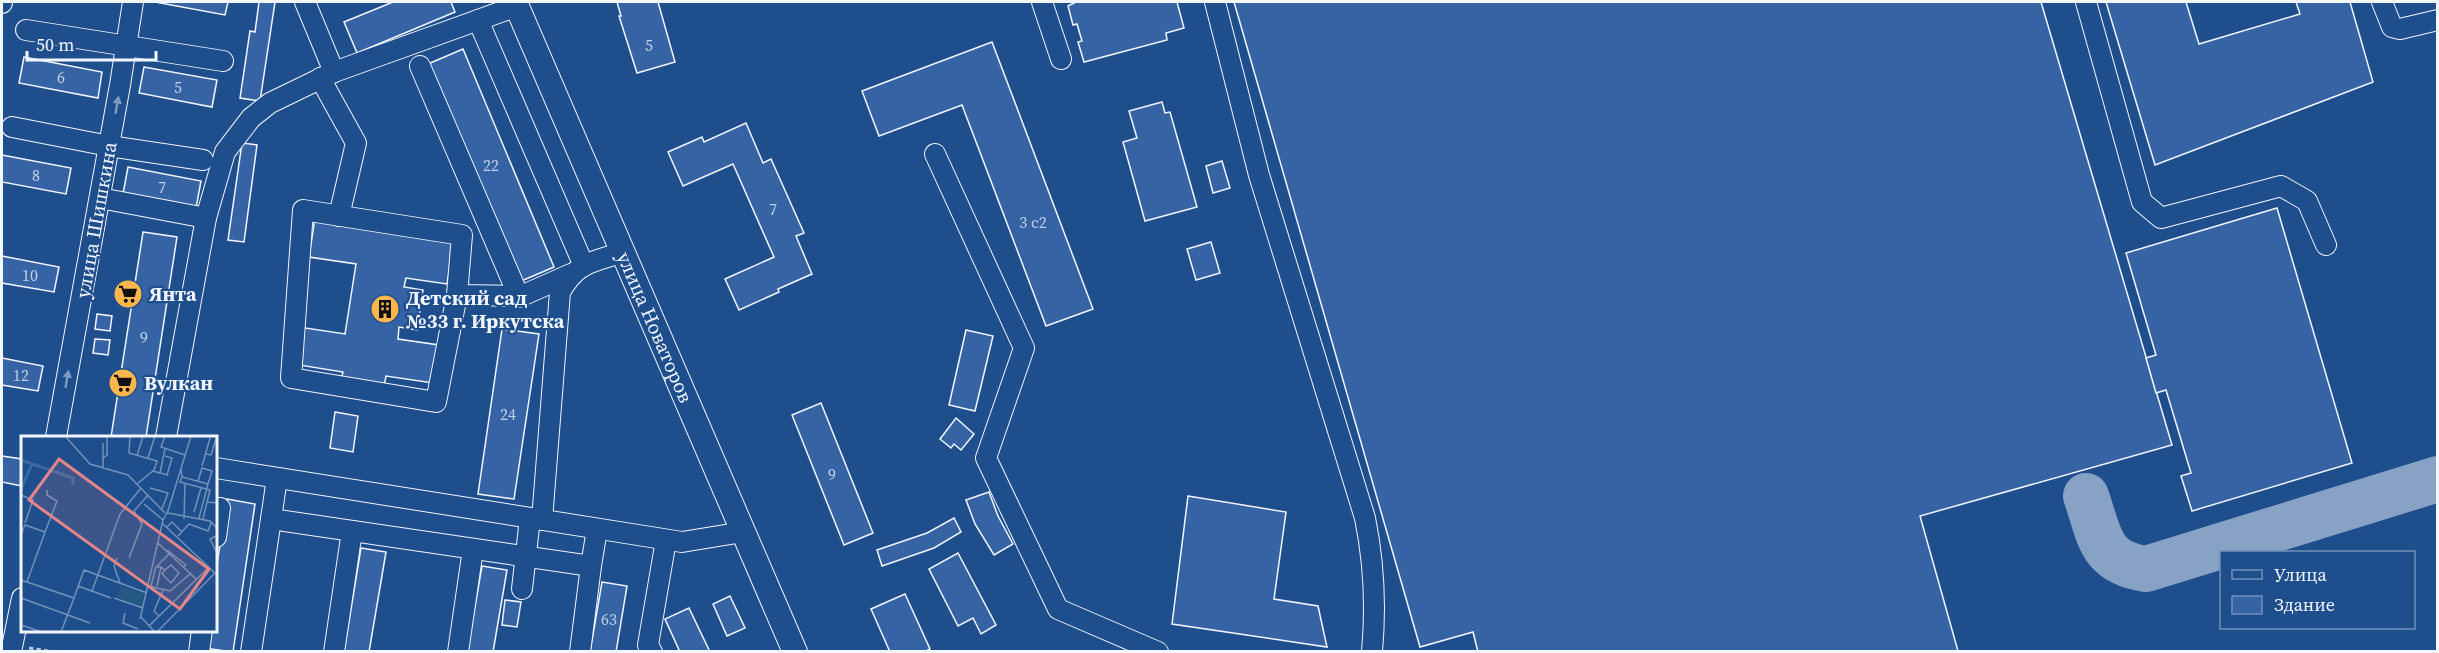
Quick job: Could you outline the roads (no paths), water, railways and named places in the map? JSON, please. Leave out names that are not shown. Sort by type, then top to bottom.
[{"type":"main road","name":"улица Новаторов","points":[[516,4],[795,651]]},
{"type":"street","name":"улица Шишкина","points":[[56,436],[110,146],[132,2]]},
{"type":"street","points":[[305,2],[327,75],[356,143],[339,216]]},
{"type":"street","points":[[1042,2],[1061,59]]},
{"type":"street","points":[[1215,2],[1259,175],[1365,518],[1372,551],[1374,622],[1372,651]]},
{"type":"street","points":[[2086,2],[2142,202],[2161,218],[2281,186],[2307,201],[2326,245]]},
{"type":"street","points":[[2382,2],[2392,27],[2400,29],[2438,20]]},
{"type":"street","points":[[166,436],[206,219],[225,152],[251,117],[270,103],[327,75],[516,4]]},
{"type":"street","points":[[478,20],[577,270]]},
{"type":"street","points":[[26,30],[223,61]]},
{"type":"street","points":[[420,66],[519,297],[522,296]]},
{"type":"street","points":[[12,127],[110,146],[203,160]]},
{"type":"street","points":[[934,154],[1024,348],[986,458],[1058,609],[1158,651]]},
{"type":"street","points":[[100,198],[206,219]]},
{"type":"street","points":[[303,210],[462,235],[457,295],[436,402],[291,378],[303,210]]},
{"type":"street","points":[[457,295],[522,296],[577,270],[623,252]]},
{"type":"street","points":[[522,589],[525,557],[536,519],[560,292],[577,270]]},
{"type":"street","points":[[218,468],[682,542],[743,532]]},
{"type":"street","points":[[251,651],[277,478]]},
{"type":"street","points":[[218,522],[220,508]]},
{"type":"street","points":[[271,519],[591,566]]},
{"type":"street","points":[[580,651],[597,529]]},
{"type":"street","points":[[334,651],[352,531]]},
{"type":"street","points":[[652,651],[648,645],[666,540]]},
{"type":"street","points":[[458,651],[473,549]]},
{"type":"street","points":[[12,648],[21,603]]},
{"type":"street","points":[[199,651],[202,632]]},
{"type":"place","name":"Янта","points":[[128,294]]},
{"type":"place","name":"Детский сад №33 г. Иркутска","points":[[385,309]]},
{"type":"place","name":"Вулкан","points":[[123,383]]}]
